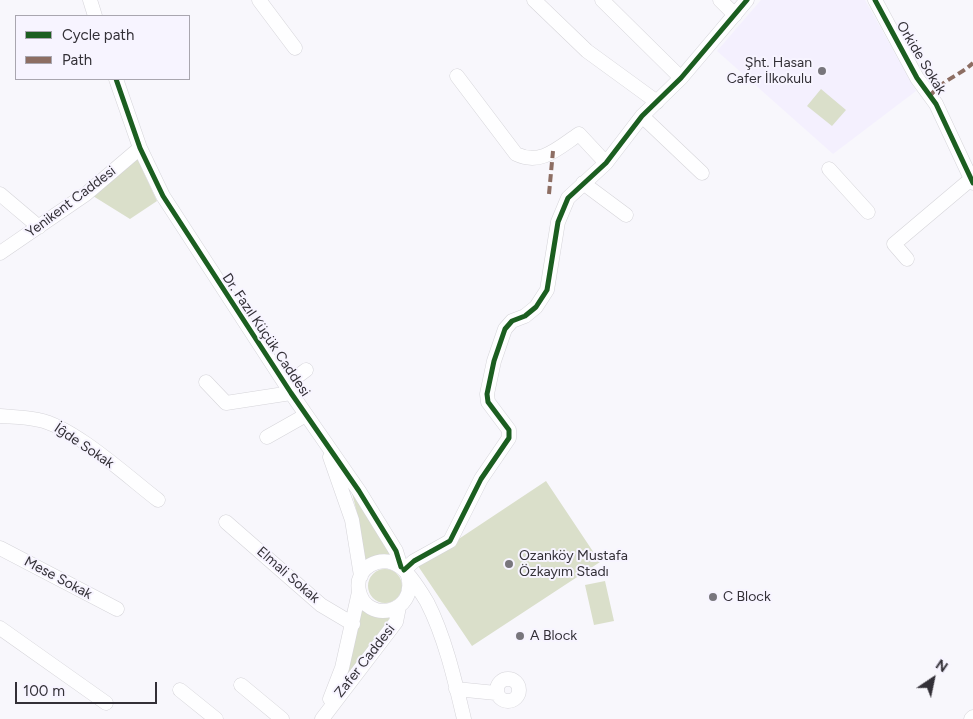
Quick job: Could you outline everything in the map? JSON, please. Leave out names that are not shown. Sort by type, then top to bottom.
[{"type":"street","points":[[90,0],[95,15]]},
{"type":"street","points":[[259,0],[295,48]]},
{"type":"street","points":[[534,0],[587,51],[656,102]]},
{"type":"street","points":[[602,0],[681,78]]},
{"type":"street","points":[[720,0],[735,15]]},
{"type":"street","points":[[404,571],[414,560],[450,541],[481,479],[509,438],[509,430],[488,402],[487,394],[494,361],[505,329],[512,321],[525,316],[536,307],[547,290],[558,222],[568,198],[606,164],[642,116],[681,78],[747,0]]},
{"type":"street","name":"Orkide Sokak","points":[[875,0],[917,78],[936,104],[972,181]]},
{"type":"street","points":[[456,76],[516,154],[525,158],[545,157],[578,134],[606,164]]},
{"type":"street","name":"Dr. Fazıl Küçük Caddesi","points":[[116,80],[140,148],[173,211],[288,389],[359,491],[396,551],[404,571],[417,586],[432,614],[464,719]]},
{"type":"street","points":[[642,116],[702,173]]},
{"type":"street","name":"Yenikent Caddesi","points":[[0,253],[86,194],[140,148]]},
{"type":"street","points":[[829,169],[868,212]]},
{"type":"street","points":[[907,259],[894,244],[972,181]]},
{"type":"street","points":[[583,183],[626,215]]},
{"type":"street","points":[[0,194],[39,227]]},
{"type":"street","points":[[206,382],[226,404],[288,389],[306,370]]},
{"type":"street","points":[[267,437],[306,415]]},
{"type":"street","name":"İĝde Sokak","points":[[0,416],[39,420],[55,425],[87,446],[158,500]]},
{"type":"street","name":"Dr. Fazıl Küçük Caddesi","points":[[325,442],[352,520],[361,576]]},
{"type":"street","name":"Elmali Sokak","points":[[226,522],[321,605],[353,624]]},
{"type":"street","name":"Mese Sokak","points":[[0,548],[117,609]]},
{"type":"street","points":[[386,560],[404,571],[409,591],[401,605],[392,610],[376,610],[363,600],[359,592],[361,576],[365,569],[378,561],[386,560]]},
{"type":"street","name":"Zafer Caddesi","points":[[323,716],[342,668],[359,592]]},
{"type":"street","points":[[401,605],[432,614]]},
{"type":"street","name":"Zafer Caddesi","points":[[323,716],[396,622],[401,605]]},
{"type":"street","points":[[0,628],[106,703]]},
{"type":"street","points":[[241,684],[282,719]]},
{"type":"street","points":[[456,689],[496,693]]},
{"type":"street","points":[[180,690],[216,719]]},
{"type":"shaded area","name":"Şht. Hasan Cafer İlkokulu","points":[[761,0],[865,0],[916,91],[833,154],[717,51]]},
{"type":"green space","points":[[821,89],[846,110],[832,126],[807,106]]},
{"type":"green space","points":[[137,158],[157,201],[130,219],[93,196]]},
{"type":"green space","name":"Ozanköy Mustafa Özkayım Stadı","points":[[546,481],[600,562],[472,646],[418,566]]},
{"type":"green space","points":[[352,493],[390,554],[365,561]]},
{"type":"green space","points":[[385,569],[397,574],[402,586],[397,598],[385,603],[373,598],[368,586],[373,574]]},
{"type":"green space","points":[[605,581],[614,621],[594,625],[585,585]]},
{"type":"green space","points":[[361,608],[373,615],[390,618],[346,676]]},
{"type":"marked path","points":[[930,96],[945,82],[973,63]]},
{"type":"marked path","points":[[549,194],[553,151]]},
{"type":"cycle path","points":[[404,570],[414,561],[450,541],[481,479],[509,438],[509,430],[488,402],[487,394],[494,361],[505,329],[512,321],[525,316],[536,307],[547,290],[558,222],[568,198],[606,163],[642,116],[681,78],[747,0]]},
{"type":"cycle path","points":[[875,0],[917,78],[936,104],[973,183]]},
{"type":"cycle path","points":[[116,80],[140,148],[163,196],[291,393],[359,491],[396,551],[401,567]]},
{"type":"place","name":"Şht. Hasan Cafer İlkokulu","points":[[822,71]]},
{"type":"place","name":"Ozanköy Mustafa Özkayım Stadı","points":[[509,564]]},
{"type":"place","name":"C Block","points":[[713,597]]},
{"type":"place","name":"A Block","points":[[520,636]]}]
